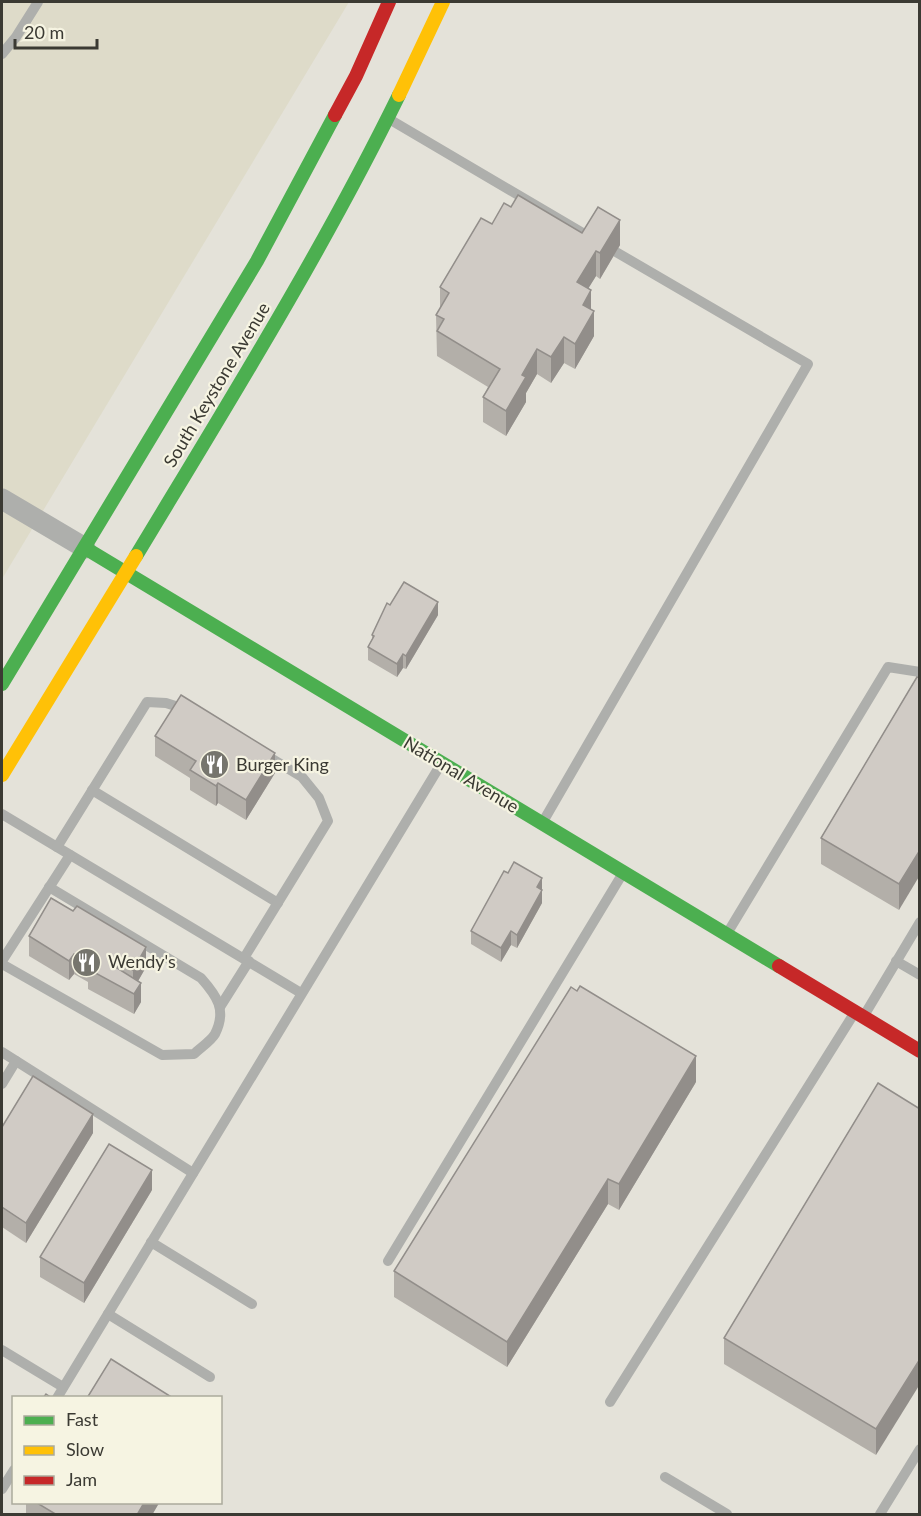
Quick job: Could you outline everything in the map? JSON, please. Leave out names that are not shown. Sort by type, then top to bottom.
[{"type":"main road","name":"South Keystone Avenue","points":[[2,684],[262,252],[356,76],[389,2]]},
{"type":"main road","name":"South Keystone Avenue","points":[[2,775],[126,573],[315,256],[388,118],[443,2]]},
{"type":"main road","name":"National Avenue","points":[[85,549],[920,1051]]},
{"type":"street","name":"National Avenue","points":[[2,499],[85,549]]},
{"type":"lane","points":[[2,54],[38,2]]},
{"type":"lane","points":[[388,118],[593,240]]},
{"type":"lane","points":[[542,823],[808,364],[616,252]]},
{"type":"lane","points":[[726,934],[888,667],[920,672]]},
{"type":"lane","points":[[57,847],[147,702],[166,703],[196,712]]},
{"type":"lane","points":[[220,1007],[278,903],[328,821],[319,798],[302,777],[254,748]]},
{"type":"lane","points":[[58,1396],[442,763]]},
{"type":"lane","points":[[92,790],[278,903]]},
{"type":"lane","points":[[2,814],[301,993]]},
{"type":"lane","points":[[50,887],[201,978],[215,994],[221,1010],[214,1034],[194,1054],[162,1055],[2,962],[70,855]]},
{"type":"lane","points":[[388,1261],[623,872]]},
{"type":"lane","points":[[610,1401],[920,922]]},
{"type":"lane","points":[[896,961],[920,975]]},
{"type":"lane","points":[[2,1052],[193,1173]]},
{"type":"lane","points":[[2,1084],[16,1061]]},
{"type":"lane","points":[[151,1242],[252,1304]]},
{"type":"lane","points":[[108,1314],[210,1377]]},
{"type":"lane","points":[[2,1350],[63,1388]]},
{"type":"lane","points":[[880,1515],[920,1449]]},
{"type":"lane","points":[[2,1489],[8,1474]]},
{"type":"lane","points":[[665,1477],[727,1515]]},
{"type":"shaded area","points":[[2,2],[349,2],[2,579]]},
{"type":"building","points":[[518,195],[582,233],[598,207],[620,220],[600,253],[596,251],[577,282],[591,290],[583,305],[594,311],[575,344],[564,337],[551,357],[537,349],[522,375],[526,377],[506,411],[483,397],[500,369],[437,331],[444,319],[436,315],[449,293],[440,287],[481,218],[492,224],[504,203],[511,207]]},
{"type":"building","points":[[404,582],[438,602],[406,656],[403,654],[397,664],[368,647],[387,603],[390,605]]},
{"type":"building","points":[[917,677],[920,678],[920,850],[899,884],[821,838]]},
{"type":"building","name":"Burger King","points":[[181,695],[275,753],[246,800],[218,783],[216,786],[190,770],[196,761],[155,736]]},
{"type":"building","points":[[514,862],[542,878],[537,887],[542,890],[517,935],[511,931],[501,948],[471,931],[504,871],[508,873]]},
{"type":"building","points":[[51,898],[73,911],[77,906],[146,947],[133,970],[120,963],[117,968],[141,983],[134,994],[88,969],[91,964],[74,954],[69,961],[29,936]]},
{"type":"building","points":[[580,986],[696,1056],[619,1184],[608,1179],[507,1342],[394,1271],[571,987],[577,991]]},
{"type":"building","points":[[33,1076],[93,1114],[26,1223],[2,1207],[2,1127]]},
{"type":"building","points":[[878,1083],[920,1109],[920,1359],[876,1429],[724,1338]]},
{"type":"building","points":[[109,1144],[152,1170],[84,1283],[40,1257]]},
{"type":"building","points":[[111,1359],[170,1396],[88,1396]]},
{"type":"building","points":[[39,1504],[143,1504],[137,1515],[57,1515]]},
{"type":"traffic: fast","points":[[136,556],[306,271],[399,95]]},
{"type":"traffic: fast","points":[[2,684],[257,261],[335,115]]},
{"type":"traffic: fast","points":[[85,548],[779,966]]},
{"type":"traffic: slow","points":[[399,95],[443,2]]},
{"type":"traffic: slow","points":[[2,775],[136,556]]},
{"type":"traffic: jam","points":[[335,115],[356,76],[389,2]]},
{"type":"traffic: jam","points":[[779,966],[920,1051]]},
{"type":"place","name":"Burger King","points":[[215,765]]},
{"type":"place","name":"Wendy's","points":[[87,962]]}]
